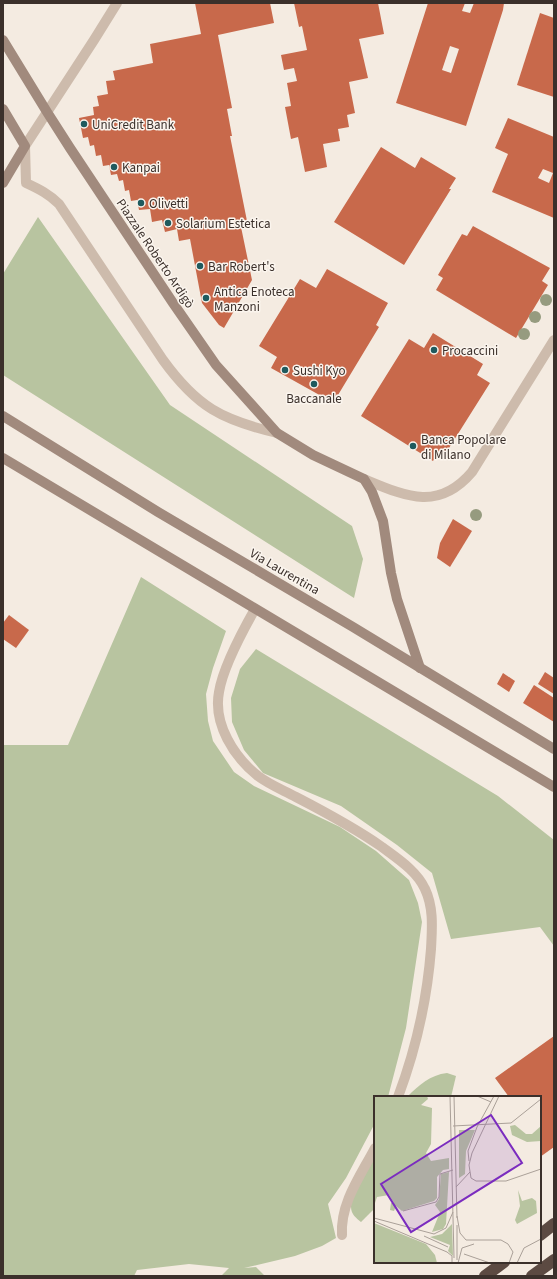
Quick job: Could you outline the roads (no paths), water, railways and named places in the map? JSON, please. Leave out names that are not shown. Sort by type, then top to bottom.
[{"type":"highway","points":[[541,1234],[554,1224]]},
{"type":"highway","points":[[532,1276],[554,1260]]},
{"type":"highway","points":[[485,1276],[503,1263]]},
{"type":"main road","name":"Piazzale Roberto Ardigò","points":[[3,40],[47,112],[211,359],[277,433],[312,455],[364,479]]},
{"type":"main road","points":[[3,109],[26,146],[3,183]]},
{"type":"main road","name":"Via Laurentina","points":[[3,416],[158,512],[353,627],[554,749]]},
{"type":"main road","points":[[3,458],[554,788]]},
{"type":"main road","points":[[364,479],[372,492],[380,511],[397,599],[420,668]]},
{"type":"street","points":[[26,146],[117,3]]},
{"type":"street","name":"Piazzale Roberto Ardigò","points":[[26,146],[26,184],[44,191],[59,204],[175,378],[196,398],[224,416],[253,427],[277,433]]},
{"type":"street","points":[[364,479],[392,491],[416,497],[434,497],[459,486],[472,472],[554,340]]},
{"type":"street","points":[[255,609],[234,650],[219,691],[218,715],[226,736],[238,756],[259,776],[357,831],[404,864],[425,888],[429,900],[432,916],[432,928],[424,1009],[416,1046],[398,1096]]},
{"type":"street","points":[[342,1235],[342,1218],[346,1206],[374,1150]]},
{"type":"place","name":"UniCredit Bank","points":[[84,124]]},
{"type":"place","name":"Kanpai","points":[[114,167]]},
{"type":"place","name":"Olivetti","points":[[141,203]]},
{"type":"place","name":"Solarium Estetica","points":[[168,223]]},
{"type":"place","name":"Bar Robert's","points":[[200,266]]},
{"type":"place","name":"Antica Enoteca Manzoni","points":[[206,298]]},
{"type":"place","name":"Procaccini","points":[[434,350]]},
{"type":"place","name":"Sushi Kyo","points":[[285,370]]},
{"type":"place","name":"Baccanale","points":[[314,384]]},
{"type":"place","name":"Banca Popolare di Milano","points":[[413,446]]}]
